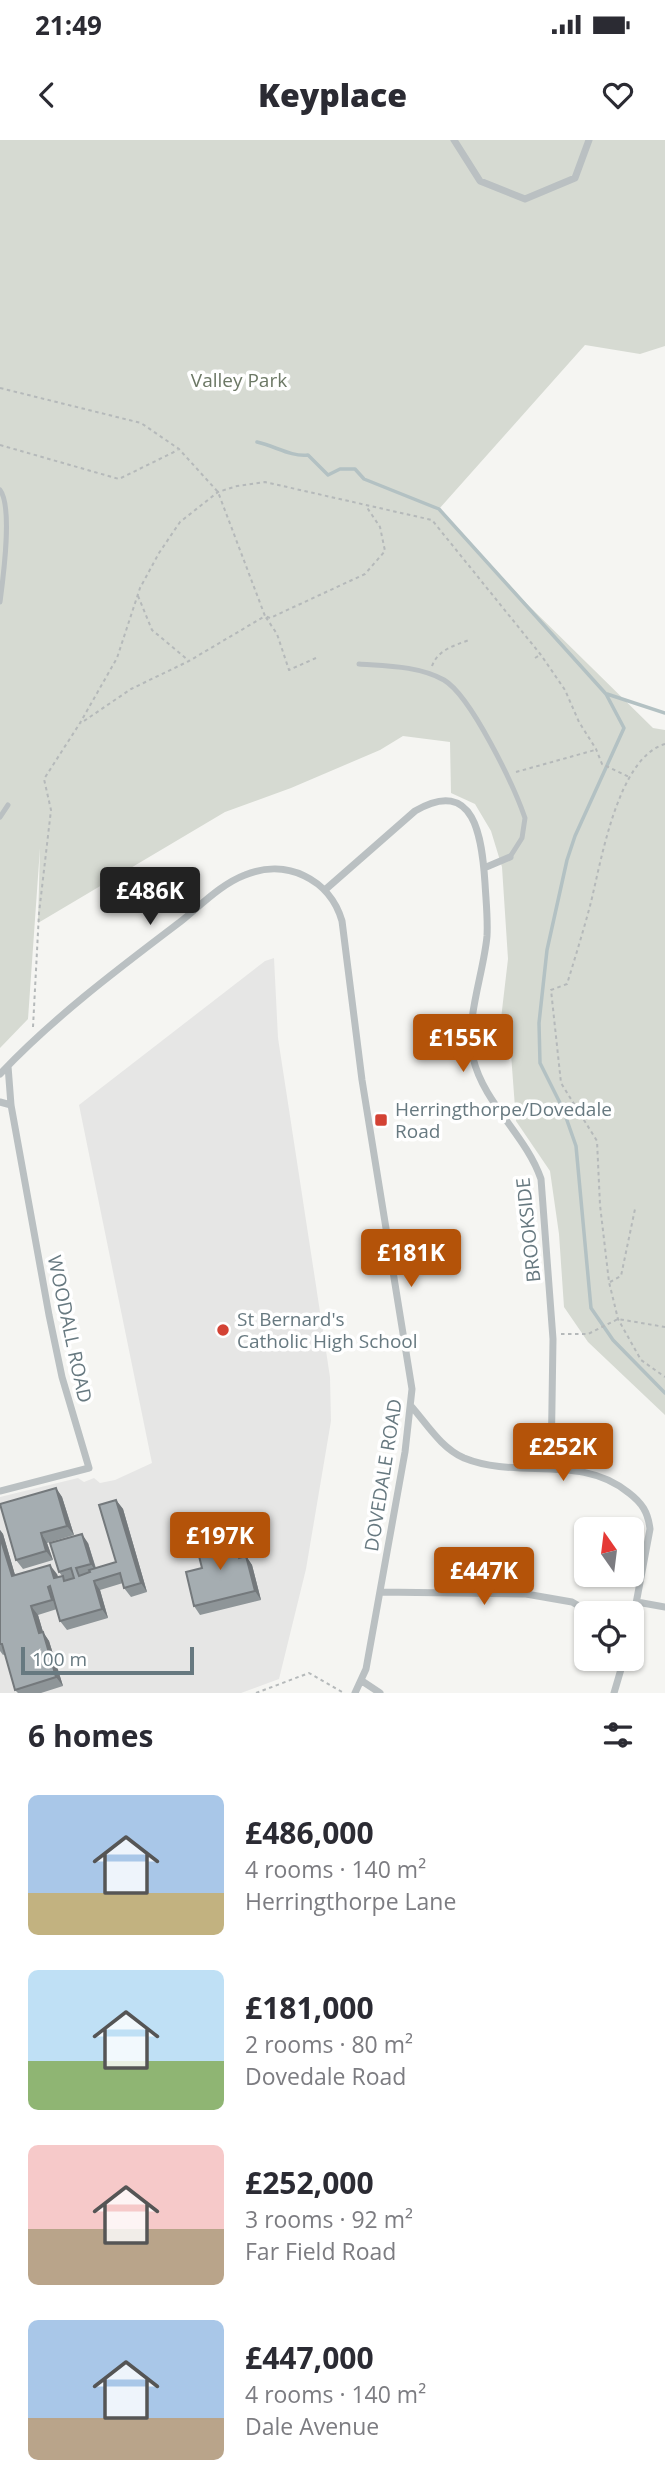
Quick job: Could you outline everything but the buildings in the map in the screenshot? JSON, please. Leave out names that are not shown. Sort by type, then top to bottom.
[{"type":"street","points":[[454,140],[481,181],[525,199],[575,178],[589,140]]},
{"type":"street","name":"BROOKSIDE","points":[[326,889],[415,811],[429,803],[442,800],[457,803],[474,817],[484,868],[487,938],[475,1005],[472,1055],[483,1084],[530,1154],[541,1179],[553,1334],[551,1468]]},
{"type":"street","points":[[484,868],[510,857]]},
{"type":"street","points":[[0,1074],[35,1038],[148,946],[243,876],[273,869],[289,871],[313,879],[326,889]]},
{"type":"street","name":"DOVEDALE ROAD","points":[[326,889],[334,900],[342,921],[362,1080],[410,1372],[411,1406],[405,1452],[362,1681],[355,1693]]},
{"type":"street","name":"WOODALL ROAD","points":[[0,1491],[89,1468],[62,1377],[11,1105],[8,1066]]},
{"type":"street","points":[[0,1102],[11,1105]]},
{"type":"street","points":[[411,1406],[447,1448],[462,1457],[479,1463],[512,1468],[580,1470],[606,1478],[639,1501],[648,1514],[650,1528],[636,1601]]},
{"type":"street","points":[[380,1591],[526,1594],[574,1603]]},
{"type":"street","points":[[644,1603],[665,1607]]},
{"type":"street","points":[[614,1693],[620,1671]]},
{"type":"street","points":[[362,1681],[380,1693]]},
{"type":"lane","points":[[0,490],[6,502],[5,555],[0,602]]},
{"type":"lane","points":[[359,664],[412,669],[429,674],[444,680],[466,700],[525,818],[522,838],[510,857]]},
{"type":"lane","points":[[0,817],[8,805]]},
{"type":"path","points":[[0,388],[141,423],[179,449],[218,492],[265,616],[277,634],[289,670],[316,658]]},
{"type":"path","points":[[0,445],[119,479],[179,449]]},
{"type":"path","points":[[35,1038],[32,1023],[39,913],[51,810],[44,779],[117,658],[137,595],[159,553],[180,522],[218,492],[265,482],[432,520],[541,655],[565,690],[602,764],[629,777]]},
{"type":"path","points":[[80,723],[131,689],[189,661],[265,616],[270,618],[365,574],[386,551],[380,527],[365,505]]},
{"type":"path","points":[[137,595],[152,630],[189,661]]},
{"type":"path","points":[[429,674],[435,657],[468,640]]},
{"type":"path","points":[[535,658],[541,655]]},
{"type":"path","points":[[665,744],[652,748],[629,777],[612,816],[567,984],[551,990],[561,1083],[597,1141],[600,1205],[609,1282],[618,1319],[641,1360],[665,1377]]},
{"type":"path","points":[[505,775],[596,749]]},
{"type":"path","points":[[609,1282],[621,1276],[635,1209]]},
{"type":"path","points":[[553,1334],[588,1334],[618,1319],[665,1327]]},
{"type":"path","points":[[256,1693],[309,1673],[344,1693]]},
{"type":"shaded area","name":"St Bernard's Catholic High School","points":[[274,958],[278,1038],[330,1377],[331,1421],[306,1569],[279,1679],[241,1693],[0,1693],[0,1497],[78,1478],[84,1482],[94,1478],[100,1483],[115,1480],[152,1463],[79,1105],[265,961]]},
{"type":"green space","name":"Valley Park","points":[[0,140],[665,140],[665,346],[640,354],[585,345],[439,509],[527,604],[653,728],[665,730],[665,1415],[588,1342],[564,1307],[559,1234],[550,1171],[516,1121],[511,1054],[499,1036],[508,959],[502,867],[491,831],[475,804],[451,793],[450,742],[403,736],[380,750],[291,788],[225,812],[38,923],[40,848],[28,1019],[0,1048]]},
{"type":"waterway","points":[[257,442],[289,453],[308,455],[328,475],[340,469],[355,469],[364,479],[439,509],[606,694],[624,728],[575,836],[567,860],[547,950],[539,1023],[540,1063],[563,1109],[576,1146],[591,1308],[613,1340],[665,1393]]},
{"type":"waterway","points":[[607,694],[665,713]]},
{"type":"place","name":"Herringthorpe/Dovedale Road","points":[[381,1120]]},
{"type":"place","name":"St Bernard's Catholic High School","points":[[223,1330]]}]
